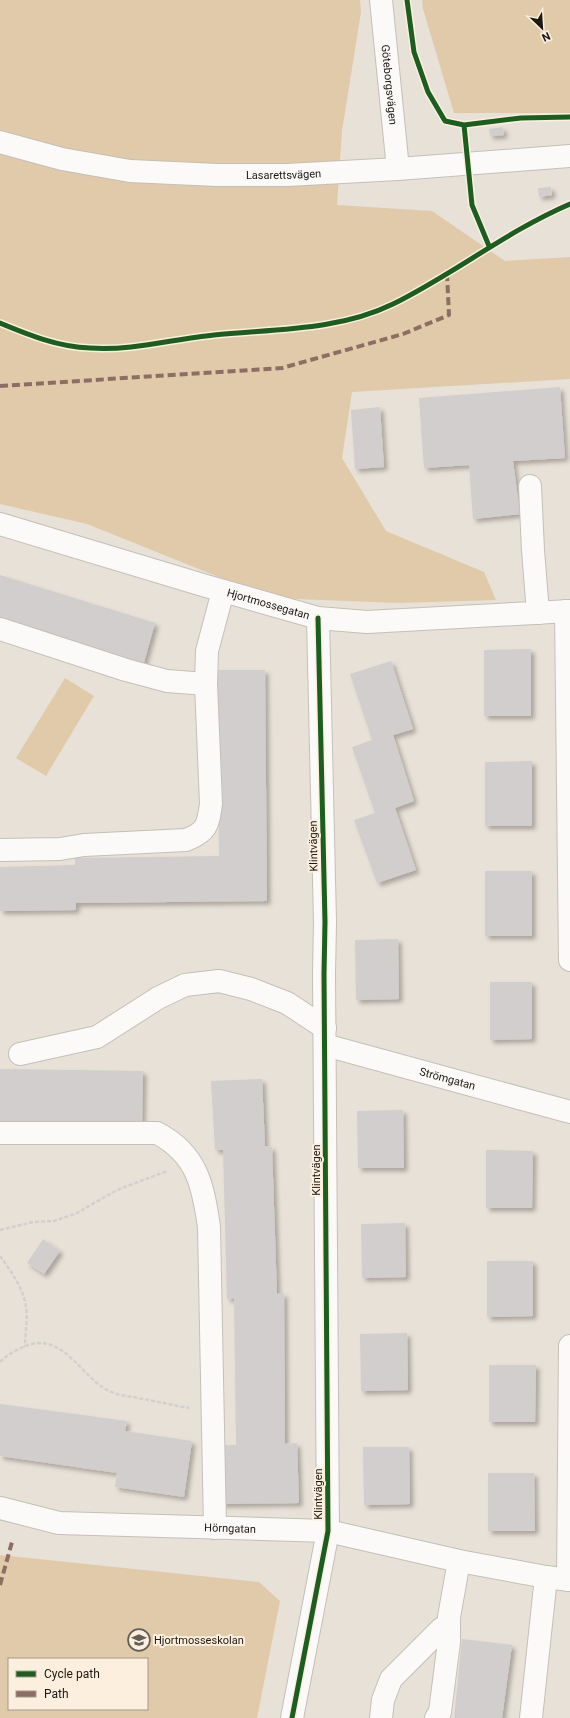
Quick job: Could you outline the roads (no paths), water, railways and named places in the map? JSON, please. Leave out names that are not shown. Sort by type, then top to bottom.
[{"type":"street","name":"Göteborgsvägen","points":[[381,0],[398,169]]},
{"type":"street","name":"Lasarettsvägen","points":[[0,142],[62,159],[130,171],[217,175],[288,175],[398,169],[570,156]]},
{"type":"street","points":[[530,486],[532,550],[538,613]]},
{"type":"street","name":"Hjortmossegatan","points":[[0,524],[222,591],[318,618],[367,622],[568,611]]},
{"type":"street","points":[[0,850],[60,849],[84,845],[186,840],[200,835],[209,822],[211,804],[206,684],[207,652],[222,591]]},
{"type":"street","points":[[568,611],[570,960]]},
{"type":"street","name":"Klintvägen","points":[[292,1718],[328,1531],[324,974],[325,922],[318,618]]},
{"type":"street","points":[[0,629],[168,681],[206,684]]},
{"type":"street","name":"Strömgatan","points":[[20,1054],[97,1037],[158,998],[185,985],[219,981],[251,988],[287,1003],[325,1037],[570,1112]]},
{"type":"street","points":[[0,1133],[157,1133],[172,1141],[187,1156],[197,1176],[204,1196],[209,1226],[215,1528]]},
{"type":"street","points":[[569,1580],[570,1346]]},
{"type":"street","name":"Hörngatan","points":[[0,1508],[59,1523],[328,1531],[459,1561],[569,1580]]},
{"type":"street","points":[[436,1718],[440,1712],[449,1624],[459,1561]]},
{"type":"street","points":[[531,1718],[546,1577]]},
{"type":"street","points":[[381,1718],[383,1700],[391,1679],[441,1629],[449,1624]]},
{"type":"place","name":"Hjortmosseskolan","points":[[139,1640]]}]
